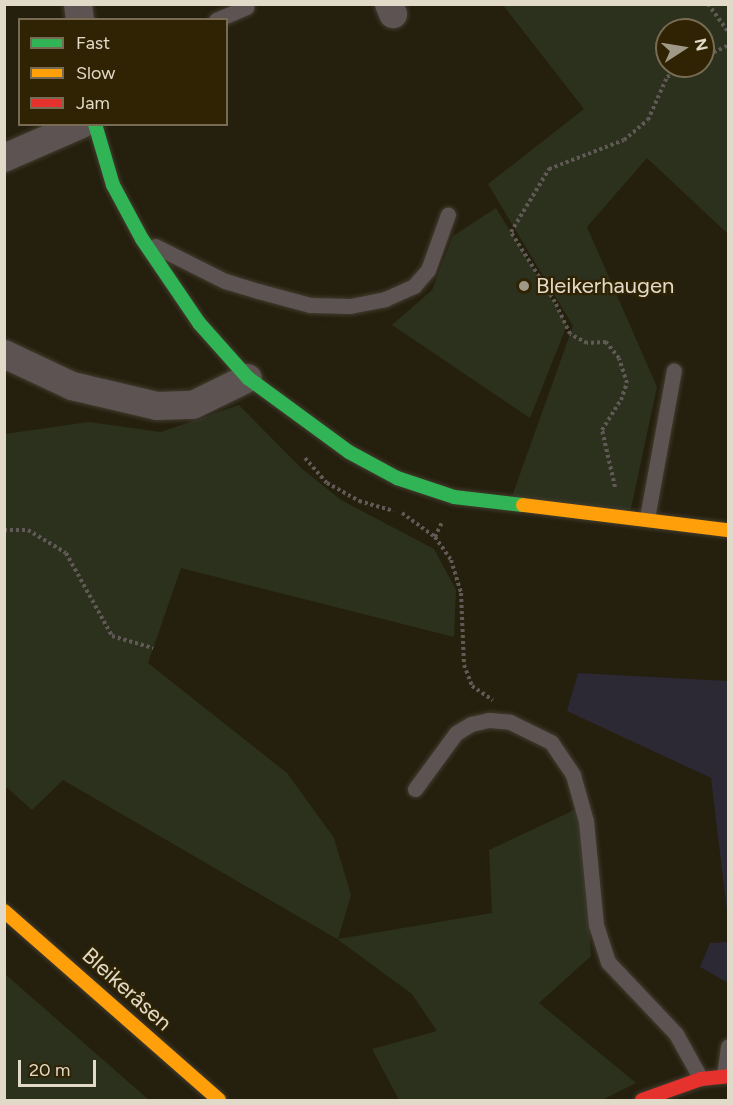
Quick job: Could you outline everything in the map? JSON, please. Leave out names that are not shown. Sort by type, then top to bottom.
[{"type":"street","points":[[4,158],[77,126]]},
{"type":"street","points":[[96,126],[113,185],[142,239],[199,323],[248,378],[349,452],[398,478],[454,497],[639,517],[729,530]]},
{"type":"street","points":[[4,354],[72,386],[157,406],[193,405],[248,378]]},
{"type":"street","name":"Bleikeråsen","points":[[4,911],[219,1101]]},
{"type":"street","points":[[642,1101],[701,1079],[726,1076]]},
{"type":"lane","points":[[221,18],[246,7]]},
{"type":"lane","points":[[142,239],[236,284],[310,305],[350,306],[385,299],[414,285],[428,270],[448,214]]},
{"type":"lane","points":[[639,517],[674,370]]},
{"type":"lane","points":[[415,789],[456,734],[471,724],[489,720],[510,722],[551,742],[573,775],[586,821],[596,925],[608,962],[676,1034],[701,1079]]},
{"type":"lane","points":[[726,1076],[729,1046]]},
{"type":"path","points":[[708,4],[729,32]]},
{"type":"path","points":[[715,52],[729,45]]},
{"type":"path","points":[[639,517],[616,488],[602,430],[621,400],[627,383],[619,358],[606,342],[587,343],[570,334],[555,302],[511,232],[549,169],[624,140],[648,120],[668,78]]},
{"type":"path","points":[[4,530],[28,530],[66,553],[112,636],[153,648]]},
{"type":"shaded area","points":[[578,673],[728,681],[728,920],[711,778],[567,711]]},
{"type":"shaded area","points":[[728,942],[728,983],[700,967],[710,943]]},
{"type":"green space","points":[[503,5],[728,5],[728,234],[647,158],[587,227],[657,387],[630,513],[510,502],[573,326],[488,184],[584,109]]},
{"type":"green space","points":[[496,208],[567,325],[530,418],[392,325],[432,290],[453,236]]},
{"type":"green space","points":[[239,405],[301,468],[341,500],[434,549],[456,590],[454,637],[181,568],[148,663],[287,773],[334,838],[351,895],[338,939],[492,913],[489,850],[583,806],[591,956],[539,1003],[636,1083],[602,1100],[399,1100],[372,1049],[437,1031],[412,994],[337,939],[63,780],[32,810],[5,786],[4,434],[89,422],[161,432]]},
{"type":"green space","points":[[5,974],[149,1100],[5,1100]]},
{"type":"traffic: fast","points":[[96,126],[113,185],[142,239],[199,323],[248,378],[349,452],[397,478],[454,497],[523,505]]},
{"type":"traffic: slow","points":[[523,505],[728,530]]},
{"type":"traffic: slow","points":[[4,911],[219,1100]]},
{"type":"traffic: jam","points":[[642,1100],[701,1079],[728,1076]]},
{"type":"place","name":"Bleikerhaugen","points":[[524,286]]}]
